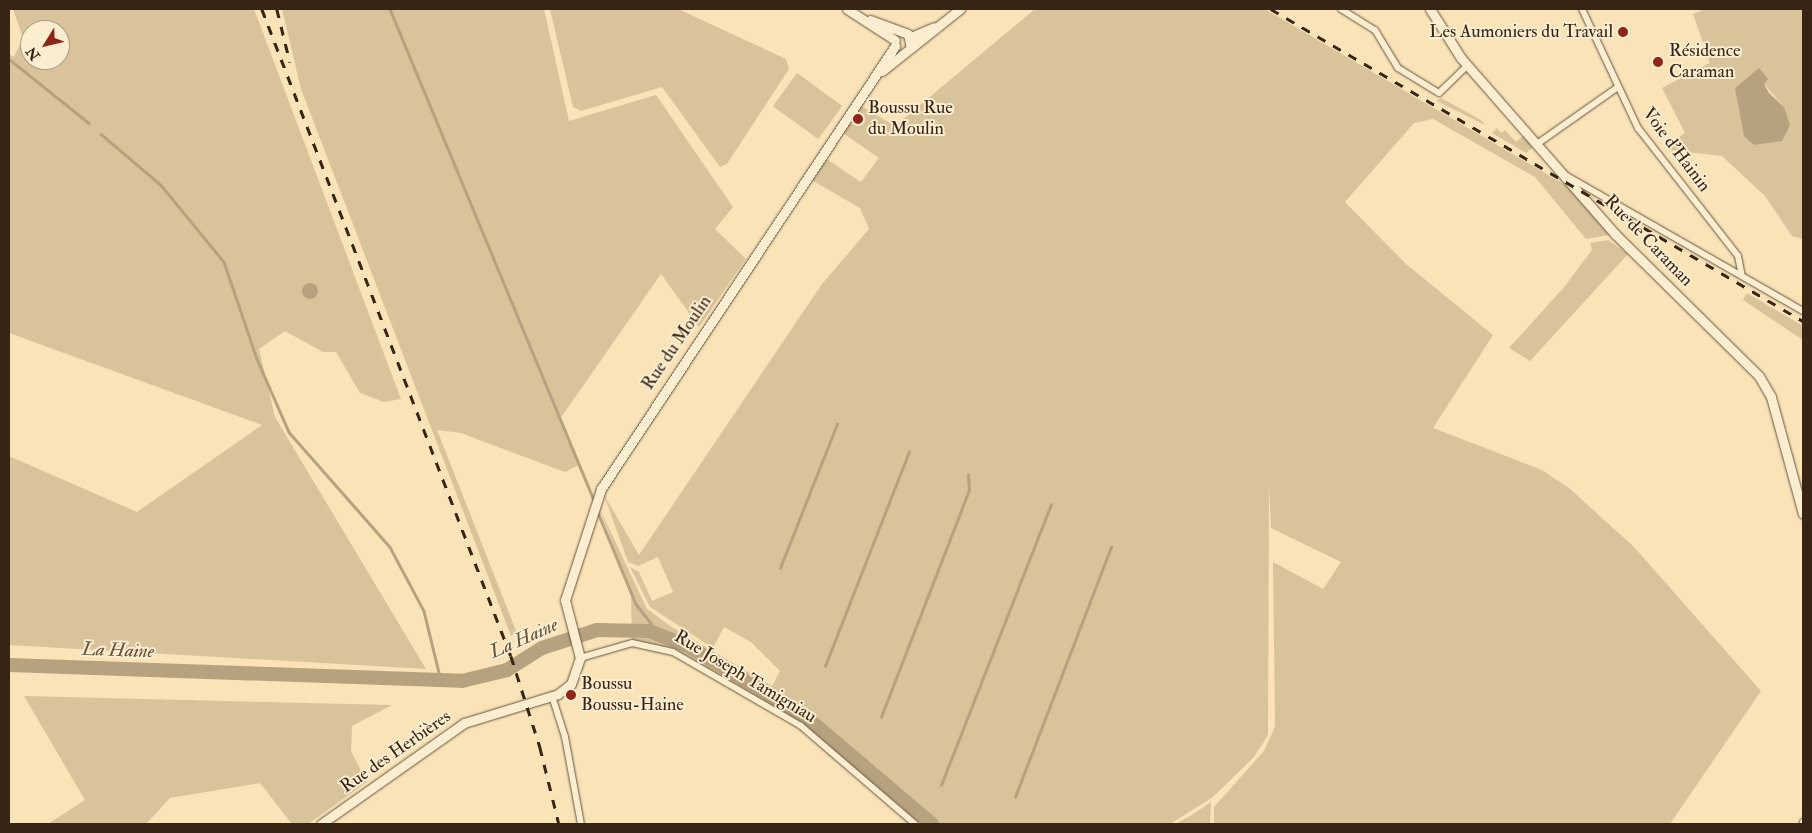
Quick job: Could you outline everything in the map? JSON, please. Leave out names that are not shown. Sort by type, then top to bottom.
[{"type":"street","points":[[847,9],[870,20],[908,50],[911,37],[897,40]]},
{"type":"street","name":"Rue du Moulin","points":[[882,71],[960,9]]},
{"type":"street","points":[[1341,9],[1375,30],[1398,68],[1439,93],[1467,66]]},
{"type":"street","name":"Rue de Caraman","points":[[1430,9],[1467,66],[1614,234],[1759,376],[1771,396],[1803,514]]},
{"type":"street","name":"Voie d'Hainin","points":[[1582,9],[1638,128],[1738,256],[1742,276]]},
{"type":"street","name":"Rue du Moulin","points":[[911,37],[946,21]]},
{"type":"street","name":"Rue du Moulin","points":[[580,658],[565,600],[590,515],[598,496],[612,469],[882,71],[897,40]]},
{"type":"street","points":[[1537,144],[1618,87]]},
{"type":"street","points":[[1561,173],[1803,311]]},
{"type":"street","name":"Rue Joseph Tamigniau","points":[[580,658],[632,643],[673,652],[801,726],[914,824]]},
{"type":"street","points":[[580,658],[571,684],[552,696],[565,737],[581,824]]},
{"type":"street","name":"Rue des Herbières","points":[[321,824],[464,724],[552,696]]},
{"type":"shaded area","points":[[13,9],[254,9],[401,399],[384,402],[360,393],[336,352],[323,352],[285,331],[259,349],[275,417],[426,669],[9,645],[9,456],[137,512],[262,425],[9,333],[9,54],[14,57],[20,44],[20,70],[70,70],[70,20],[20,20],[20,29]]},
{"type":"shaded area","points":[[282,9],[544,9],[569,121],[656,95],[733,207],[715,229],[746,259],[699,327],[661,274],[560,419],[579,465],[565,472],[461,433],[437,430],[517,633],[511,636],[301,89]]},
{"type":"shaded area","points":[[550,9],[678,9],[786,59],[789,69],[727,164],[720,167],[662,87],[581,111],[573,107]]},
{"type":"shaded area","points":[[1035,9],[1265,9],[1579,193],[1615,234],[1586,239],[1535,177],[1433,119],[1414,123],[1345,202],[1406,264],[1493,335],[1433,428],[1542,470],[1569,488],[1634,547],[1761,691],[1670,824],[1214,824],[1214,807],[1264,751],[1275,727],[1273,562],[1323,589],[1341,562],[1271,528],[1269,485],[1268,735],[1254,757],[1213,797],[1170,824],[918,824],[810,730],[671,648],[632,640],[631,594],[599,507],[647,609],[670,626],[772,686],[780,671],[751,642],[724,627],[713,648],[650,607],[630,567],[639,572],[652,601],[673,592],[658,557],[638,566],[628,562],[604,495],[639,555],[822,284],[869,229],[860,208],[808,178],[822,156],[861,182],[879,158],[840,131],[858,104],[895,126]]},
{"type":"shaded area","points":[[1705,9],[1803,9],[1803,239],[1792,236],[1765,196],[1722,156],[1668,150],[1668,145],[1685,133],[1662,88],[1710,63],[1693,14]],"holes":[[[1764,84],[1784,107],[1746,129],[1741,106]]]},
{"type":"shaded area","points":[[1759,68],[1768,79],[1764,84],[1769,93],[1784,107],[1790,125],[1782,141],[1754,145],[1744,136],[1735,88]]},
{"type":"shaded area","points":[[797,73],[842,106],[818,139],[773,106]]},
{"type":"shaded area","points":[[1441,98],[1481,120],[1485,125],[1437,101]]},
{"type":"shaded area","points":[[1497,128],[1501,133],[1505,130],[1516,142],[1523,136],[1533,147],[1526,153],[1492,133]]},
{"type":"shaded area","points":[[1608,240],[1628,254],[1530,361],[1509,348],[1565,286],[1592,250],[1590,243]]},
{"type":"shaded area","points":[[307,283],[313,283],[318,288],[316,297],[307,299],[302,294],[302,288]]},
{"type":"shaded area","points":[[1747,293],[1803,326],[1803,340],[1743,300]]},
{"type":"shaded area","points":[[24,696],[392,705],[352,726],[351,751],[367,782],[308,824],[292,824],[260,783],[170,798],[146,824],[48,824],[85,800]]},
{"type":"shaded area","points":[[1211,802],[1210,824],[1176,824],[1190,816]]},
{"type":"waterway","points":[[390,9],[594,500]]},
{"type":"waterway","points":[[9,59],[89,123]]},
{"type":"waterway","points":[[101,134],[161,185],[224,262],[257,359],[289,432],[390,547],[424,611],[441,681]]},
{"type":"waterway","points":[[780,568],[837,424]]},
{"type":"waterway","points":[[825,666],[909,452]]},
{"type":"waterway","points":[[881,717],[969,490],[968,475]]},
{"type":"waterway","points":[[941,785],[1051,505]]},
{"type":"waterway","points":[[597,510],[636,604],[659,633]]},
{"type":"waterway","points":[[1015,797],[1111,547]]},
{"type":"waterway","name":"La Haine","points":[[9,665],[462,681],[507,670],[542,648],[597,630],[649,631],[688,646],[806,717],[932,824]]},
{"type":"railway","points":[[262,9],[511,656],[540,747],[559,824]]},
{"type":"railway","points":[[277,9],[290,62]]},
{"type":"railway","points":[[1271,9],[1803,321]]},
{"type":"place","name":"Les Aumoniers du Travail","points":[[1623,32]]},
{"type":"place","name":"Résidence Caraman","points":[[1658,62]]},
{"type":"place","name":"Boussu Rue du Moulin","points":[[858,119]]},
{"type":"place","name":"Boussu Boussu-Haine","points":[[571,695]]}]
